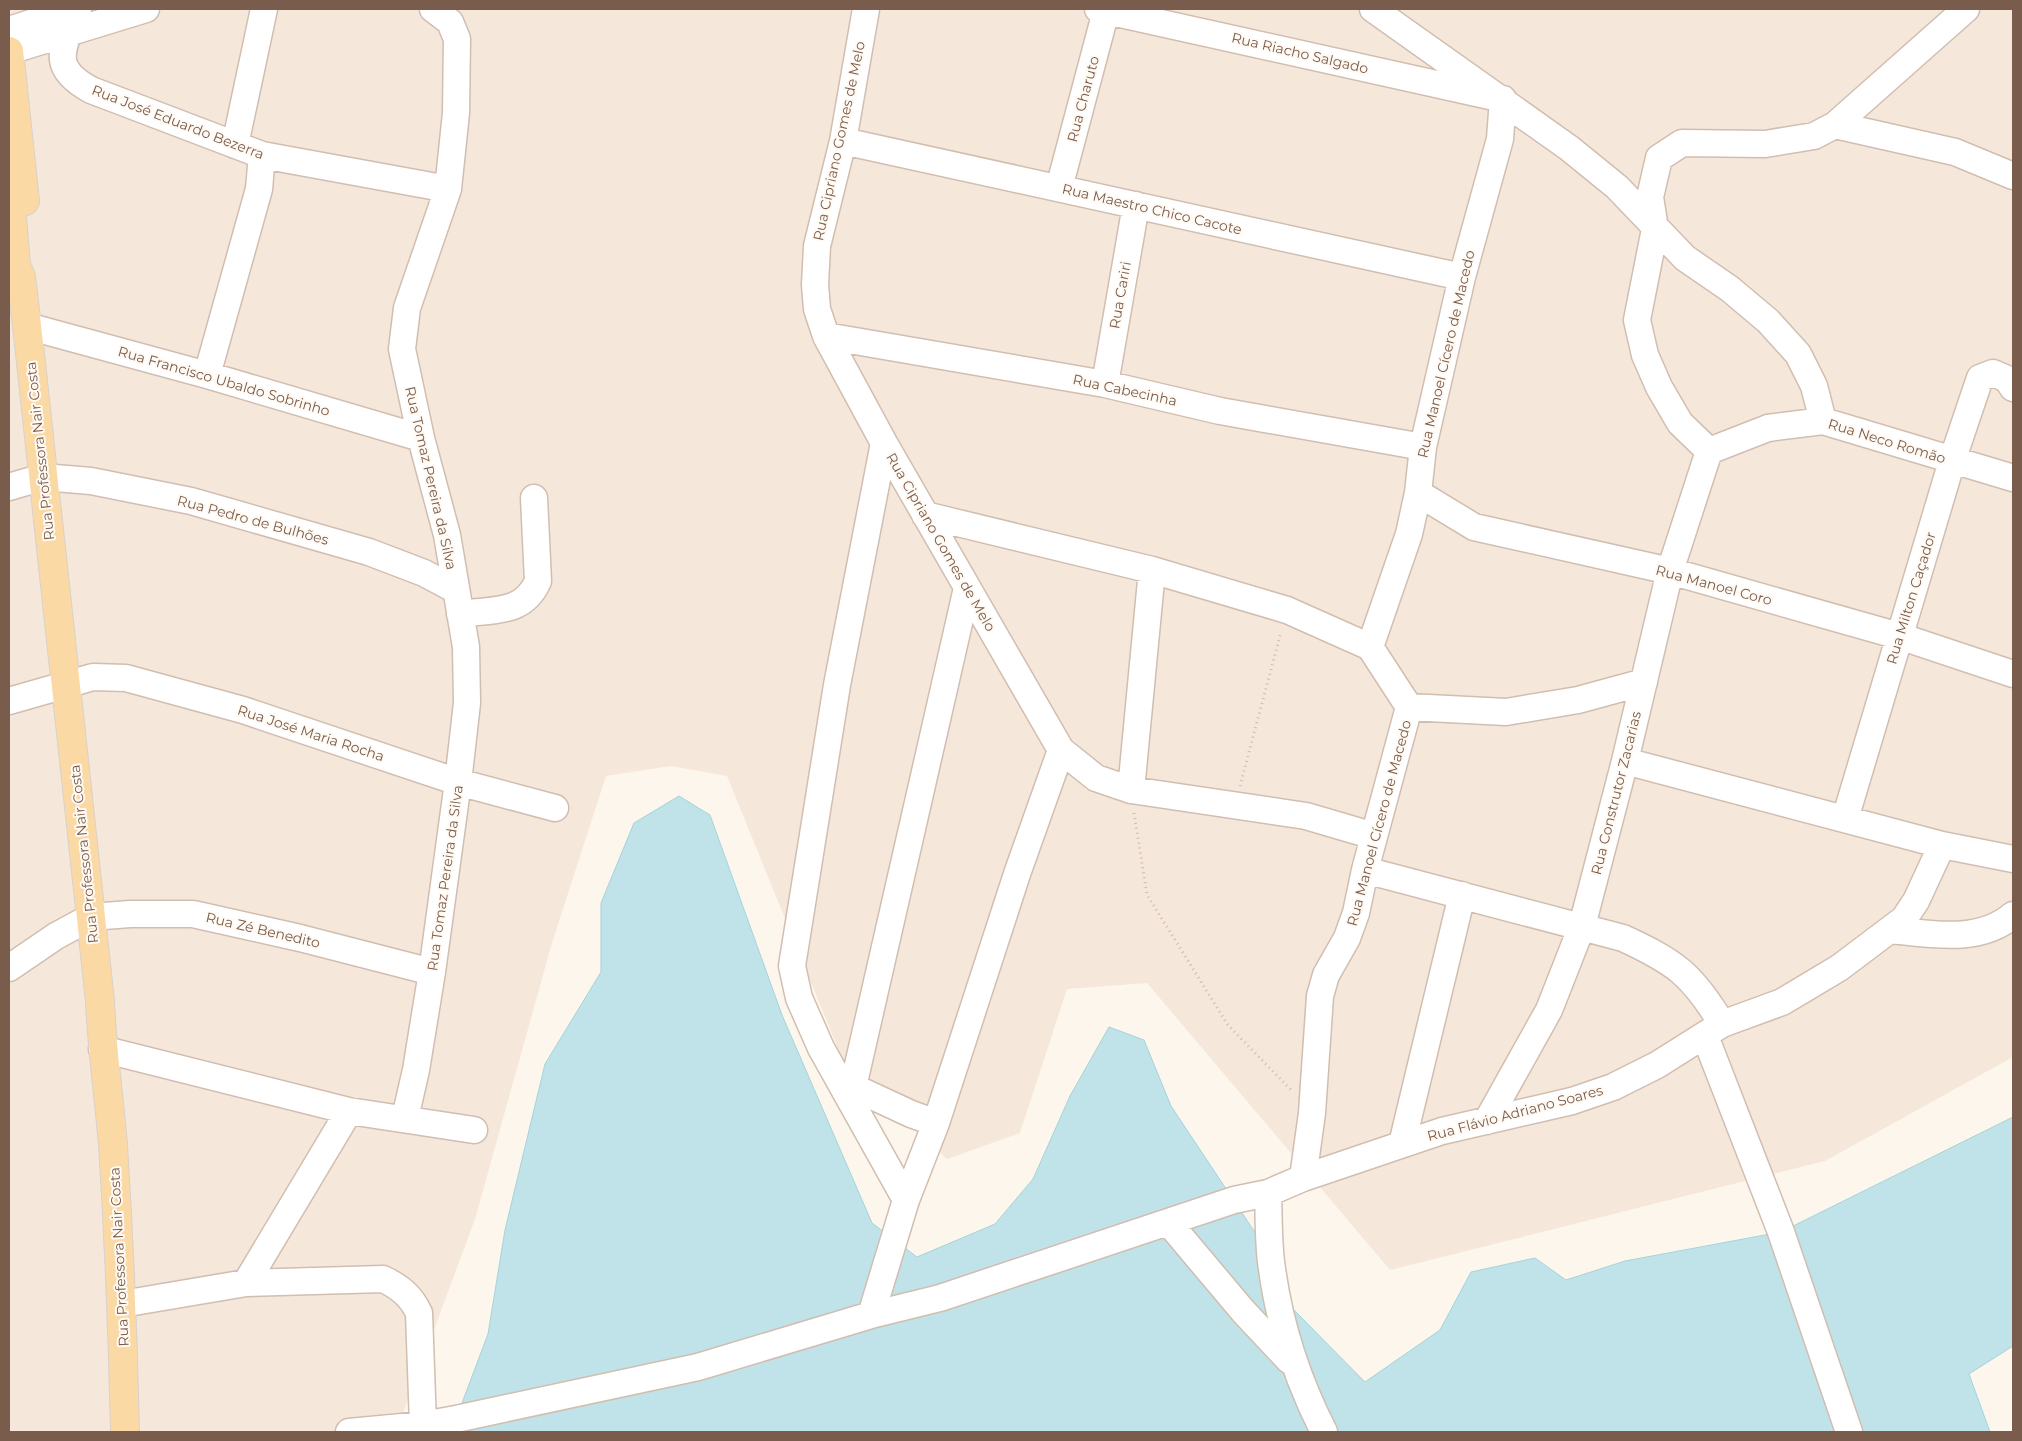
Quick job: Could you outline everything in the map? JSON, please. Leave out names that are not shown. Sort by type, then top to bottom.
[{"type":"main road","name":"Rua Professora Nair Costa","points":[[9,51],[28,227],[17,269]]},
{"type":"main road","name":"Rua Professora Nair Costa","points":[[9,180],[17,269],[27,326],[64,685],[100,1001],[102,1049],[112,1142],[122,1304],[126,1432]]},
{"type":"street","points":[[9,30],[74,17],[146,9]]},
{"type":"street","points":[[235,145],[264,9]]},
{"type":"street","name":"Rua Cipriano Gomes de Melo","points":[[866,9],[842,141],[817,246],[817,309],[826,336],[884,443],[1061,750],[1096,778],[1130,790],[1306,816],[1374,836]]},
{"type":"street","points":[[1373,9],[1503,98],[1617,186],[1685,258],[1730,289],[1768,321],[1798,354],[1814,386],[1823,420]]},
{"type":"street","points":[[1709,451],[1680,423],[1658,387],[1645,355],[1636,320],[1656,229],[1650,197],[1660,158],[1682,143],[1766,144],[1814,136],[1835,125],[1966,9]]},
{"type":"street","name":"Rua Riacho Salgado","points":[[1102,10],[1134,12],[1503,98]]},
{"type":"street","name":"Rua Charuto","points":[[1059,188],[1102,10]]},
{"type":"street","name":"Rua Tomaz Pereira da Silva","points":[[405,1118],[416,1070],[432,972],[467,702],[466,647],[447,535],[421,438],[402,349],[407,308],[448,190],[456,113],[457,39],[442,15]]},
{"type":"street","points":[[9,51],[74,17]]},
{"type":"street","name":"Rua José Eduardo Bezerra","points":[[74,17],[62,54],[65,70],[74,80],[91,90],[262,155],[448,190]]},
{"type":"street","name":"Rua Manoel Cícero de Macedo","points":[[1303,1178],[1312,1113],[1320,996],[1326,975],[1347,938],[1356,913],[1365,870],[1409,707],[1370,648],[1409,534],[1418,493],[1423,448],[1462,277],[1500,139],[1503,98]]},
{"type":"street","points":[[1835,125],[1955,152],[2013,176]]},
{"type":"street","name":"Rua Maestro Chico Cacote","points":[[842,141],[1462,277]]},
{"type":"street","points":[[207,375],[259,189],[262,155]]},
{"type":"street","name":"Rua Cariri","points":[[1104,384],[1136,205]]},
{"type":"street","name":"Rua Francisco Ubaldo Sobrinho","points":[[27,326],[207,375],[421,438]]},
{"type":"street","name":"Rua Cabecinha","points":[[826,336],[1104,384],[1220,412],[1423,448]]},
{"type":"street","name":"Rua Milton Caçador","points":[[1845,819],[1952,461],[1980,378],[1993,373],[2007,379],[2013,388]]},
{"type":"street","name":"Rua Neco Romão","points":[[1709,451],[1768,428],[1823,420],[1952,461],[2013,478]]},
{"type":"street","points":[[884,443],[836,685],[792,966],[799,998],[821,1048],[852,1094],[906,1200]]},
{"type":"street","name":"Rua Construtor Zacarias","points":[[1487,1121],[1549,1010],[1582,926],[1625,761],[1670,571],[1709,451]]},
{"type":"street","points":[[9,487],[43,476]]},
{"type":"street","name":"Rua Pedro de Bulhões","points":[[43,476],[92,481],[191,502],[369,552],[424,573],[458,602]]},
{"type":"street","name":"Rua Manoel Coro","points":[[1418,493],[1474,527],[1670,571],[1899,636],[2013,674]]},
{"type":"street","points":[[458,602],[517,606],[532,593],[538,581],[534,498]]},
{"type":"street","points":[[924,515],[1152,570],[1287,610],[1370,648]]},
{"type":"street","points":[[1130,790],[1152,570]]},
{"type":"street","points":[[852,1094],[967,588]]},
{"type":"street","name":"Rua José Maria Rocha","points":[[9,701],[93,677],[126,678],[243,710],[458,782],[555,808]]},
{"type":"street","points":[[1409,707],[1506,712],[1578,700],[1644,682]]},
{"type":"street","points":[[871,1315],[906,1200],[936,1123],[1016,874],[1061,750]]},
{"type":"street","points":[[1625,761],[1942,845],[2013,859]]},
{"type":"street","name":"Rua Flávio Adriano Soares","points":[[349,1432],[423,1425],[456,1419],[698,1367],[871,1315],[940,1298],[1085,1248],[1170,1223],[1234,1200],[1268,1193],[1303,1178],[1402,1144],[1572,1101],[1613,1087],[1657,1065],[1714,1030],[1782,1002],[1839,968],[1904,918],[1916,902],[1942,845]]},
{"type":"street","points":[[1365,870],[1582,926],[1630,942],[1660,955],[1684,972],[1709,1002],[1714,1030],[1849,1432]]},
{"type":"street","points":[[1402,1144],[1462,895]]},
{"type":"street","name":"Rua Zé Benedito","points":[[91,917],[130,914],[193,914],[300,938],[432,972]]},
{"type":"street","points":[[1890,930],[1937,935],[1976,934],[2013,915]]},
{"type":"street","points":[[9,968],[56,936],[91,917]]},
{"type":"street","points":[[102,1049],[350,1111],[474,1130]]},
{"type":"street","points":[[852,1094],[936,1123]]},
{"type":"street","points":[[246,1283],[350,1111]]},
{"type":"street","points":[[1268,1193],[1271,1267],[1283,1331],[1295,1366],[1324,1432]]},
{"type":"street","points":[[1170,1223],[1243,1311],[1295,1366]]},
{"type":"street","points":[[122,1304],[246,1283],[383,1280],[398,1286],[413,1300],[419,1312],[423,1425]]},
{"type":"path","points":[[1235,804],[1287,610]]},
{"type":"path","points":[[1130,790],[1147,895],[1228,1025],[1312,1113]]},
{"type":"shaded area","points":[[9,9],[2013,9],[2013,1057],[1825,1161],[1390,1270],[1147,983],[1067,989],[1020,1133],[947,1159],[843,1061],[727,776],[671,766],[606,776],[552,943],[475,1219],[396,1432],[9,1432]]},
{"type":"water","points":[[679,796],[710,815],[782,1015],[872,1223],[917,1257],[995,1224],[1033,1179],[1070,1096],[1109,1027],[1144,1040],[1171,1106],[1256,1234],[1288,1304],[1365,1382],[1440,1330],[1471,1272],[1535,1258],[1566,1280],[1625,1261],[1781,1232],[2013,1117],[2013,1346],[1969,1374],[1990,1432],[443,1432],[456,1419],[488,1334],[505,1230],[545,1064],[601,972],[601,903],[634,823]]}]
